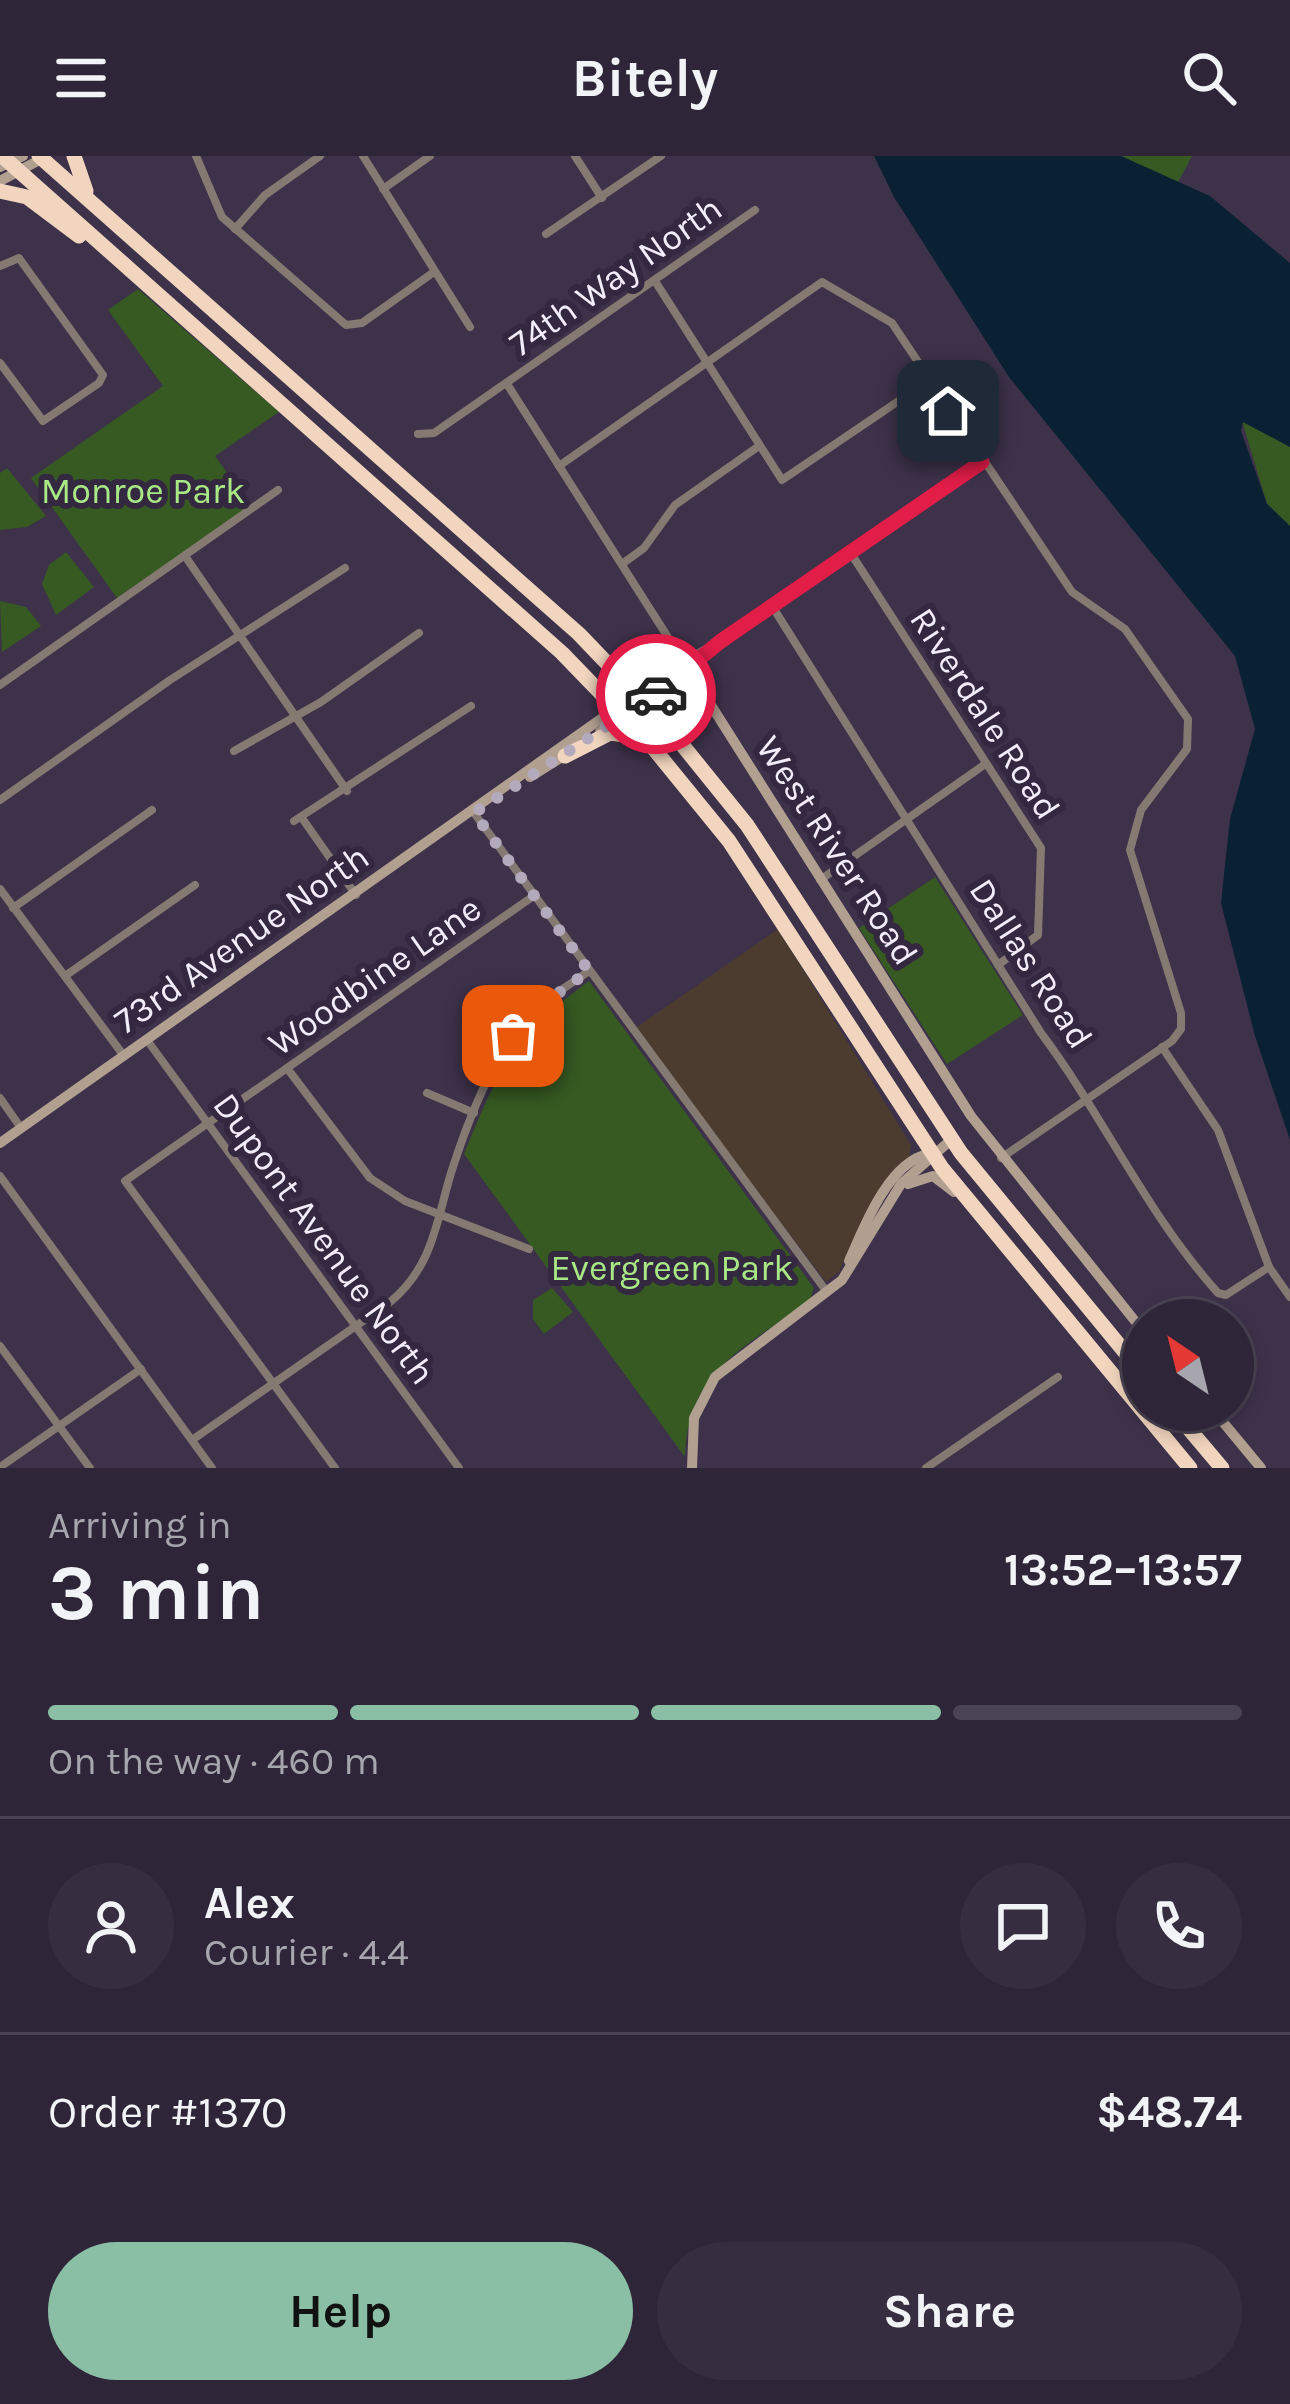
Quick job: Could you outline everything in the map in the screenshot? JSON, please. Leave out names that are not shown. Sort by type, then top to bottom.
[{"type":"highway","points":[[74,156],[76,173],[94,204]]},
{"type":"highway","points":[[42,157],[579,634],[641,697],[766,852],[952,1139],[1122,1348]]},
{"type":"highway","points":[[10,162],[562,652],[620,711],[771,900],[932,1153],[976,1213],[1190,1468]]},
{"type":"highway","points":[[0,191],[27,197],[134,273]]},
{"type":"highway","points":[[565,756],[616,732],[647,741]]},
{"type":"highway","points":[[1191,1431],[1222,1468]]},
{"type":"street","points":[[196,156],[212,202],[235,229],[341,323],[362,323],[434,272]]},
{"type":"street","points":[[235,229],[265,195],[320,156]]},
{"type":"street","points":[[363,156],[470,328]]},
{"type":"street","points":[[383,189],[430,156]]},
{"type":"street","points":[[575,156],[602,198]]},
{"type":"street","points":[[546,235],[661,156]]},
{"type":"street","points":[[0,181],[10,162],[42,157]]},
{"type":"street","name":"74th Way North","points":[[418,434],[434,433],[754,210]]},
{"type":"street","points":[[0,266],[20,258],[104,375],[43,422],[0,363]]},
{"type":"street","points":[[655,281],[782,480],[931,379]]},
{"type":"street","points":[[560,466],[822,282],[883,314],[1072,592],[1125,629],[1189,719],[1187,749],[1141,810],[1130,850],[1133,876],[1181,1013],[1181,1029],[1001,1158]]},
{"type":"street","name":"West River Road","points":[[507,384],[1001,1158],[1122,1305]]},
{"type":"street","points":[[622,564],[644,548],[675,506],[759,446]]},
{"type":"street","name":"73rd Avenue North","points":[[0,1143],[982,462]]},
{"type":"street","points":[[0,686],[278,490]]},
{"type":"street","name":"Riverdale Road","points":[[850,552],[984,765],[1037,840],[1042,857],[1038,934],[998,965]]},
{"type":"street","points":[[185,556],[347,791]]},
{"type":"street","points":[[0,800],[345,568]]},
{"type":"street","name":"Dallas Road","points":[[772,606],[1169,1234],[1218,1293],[1226,1295],[1269,1267]]},
{"type":"street","points":[[234,752],[419,634]]},
{"type":"street","points":[[356,895],[298,819],[471,706]]},
{"type":"street","name":"73rd Avenue North","points":[[516,784],[565,756],[620,711]]},
{"type":"street","points":[[820,880],[984,765]]},
{"type":"street","points":[[13,908],[152,810]]},
{"type":"street","points":[[474,813],[828,1292]]},
{"type":"street","points":[[65,976],[194,885]]},
{"type":"street","points":[[0,889],[124,1056]]},
{"type":"street","name":"Woodbine Lane","points":[[273,1383],[125,1181],[535,896]]},
{"type":"street","points":[[192,1440],[414,1279],[431,1249],[474,1113],[524,1022],[589,971]]},
{"type":"street","name":"Dupont Avenue North","points":[[147,1040],[459,1468]]},
{"type":"street","points":[[1162,1047],[1218,1130],[1269,1267],[1290,1298]]},
{"type":"street","points":[[287,1068],[370,1178],[406,1201],[529,1249]]},
{"type":"street","points":[[428,1093],[474,1113]]},
{"type":"street","points":[[0,1098],[22,1128]]},
{"type":"street","points":[[692,1468],[694,1418],[715,1377],[828,1292],[852,1265],[886,1208],[932,1153],[952,1139]]},
{"type":"street","points":[[828,1292],[880,1199],[917,1156],[932,1153]]},
{"type":"street","points":[[886,1208],[913,1180],[929,1176],[940,1178],[976,1213]]},
{"type":"street","points":[[0,1177],[212,1468]]},
{"type":"street","points":[[0,1346],[90,1468]]},
{"type":"street","points":[[0,1467],[141,1369]]},
{"type":"street","points":[[926,1468],[1058,1377]]},
{"type":"street","points":[[273,1383],[335,1468]]},
{"type":"street","points":[[1231,1431],[1261,1468]]},
{"type":"shaded area","points":[[778,929],[911,1145],[909,1157],[864,1217],[839,1272],[826,1282],[634,1029]]},
{"type":"green space","points":[[1121,156],[1192,156],[1177,184]]},
{"type":"green space","name":"Monroe Park","points":[[138,289],[279,412],[215,456],[251,506],[117,598],[31,478],[163,386],[108,310]]},
{"type":"green space","points":[[1242,421],[1290,447],[1290,526],[1267,504]]},
{"type":"green space","points":[[7,468],[46,516],[27,527],[0,530],[0,473]]},
{"type":"green space","points":[[66,552],[94,587],[56,615],[42,584],[49,565]]},
{"type":"green space","points":[[0,601],[26,607],[41,626],[2,652]]},
{"type":"green space","points":[[935,877],[1023,1015],[947,1064],[859,928]]},
{"type":"green space","name":"Evergreen Park","points":[[589,981],[814,1288],[809,1302],[743,1348],[709,1382],[688,1427],[685,1457],[464,1154],[511,1057],[543,1019]]},
{"type":"green space","points":[[552,1288],[573,1312],[544,1334],[533,1319],[533,1300]]},
{"type":"water","points":[[874,156],[1121,156],[1210,196],[1290,263],[1290,447],[1243,422],[1241,431],[1267,504],[1290,526],[1290,1140],[1255,1036],[1221,903],[1230,819],[1255,729],[1235,656],[1009,377],[894,197]]},
{"type":"way so far","points":[[513,1036],[535,1010],[589,971],[474,813],[656,694]]},
{"type":"route","points":[[656,694],[690,672],[721,641],[982,462],[948,411]]}]
